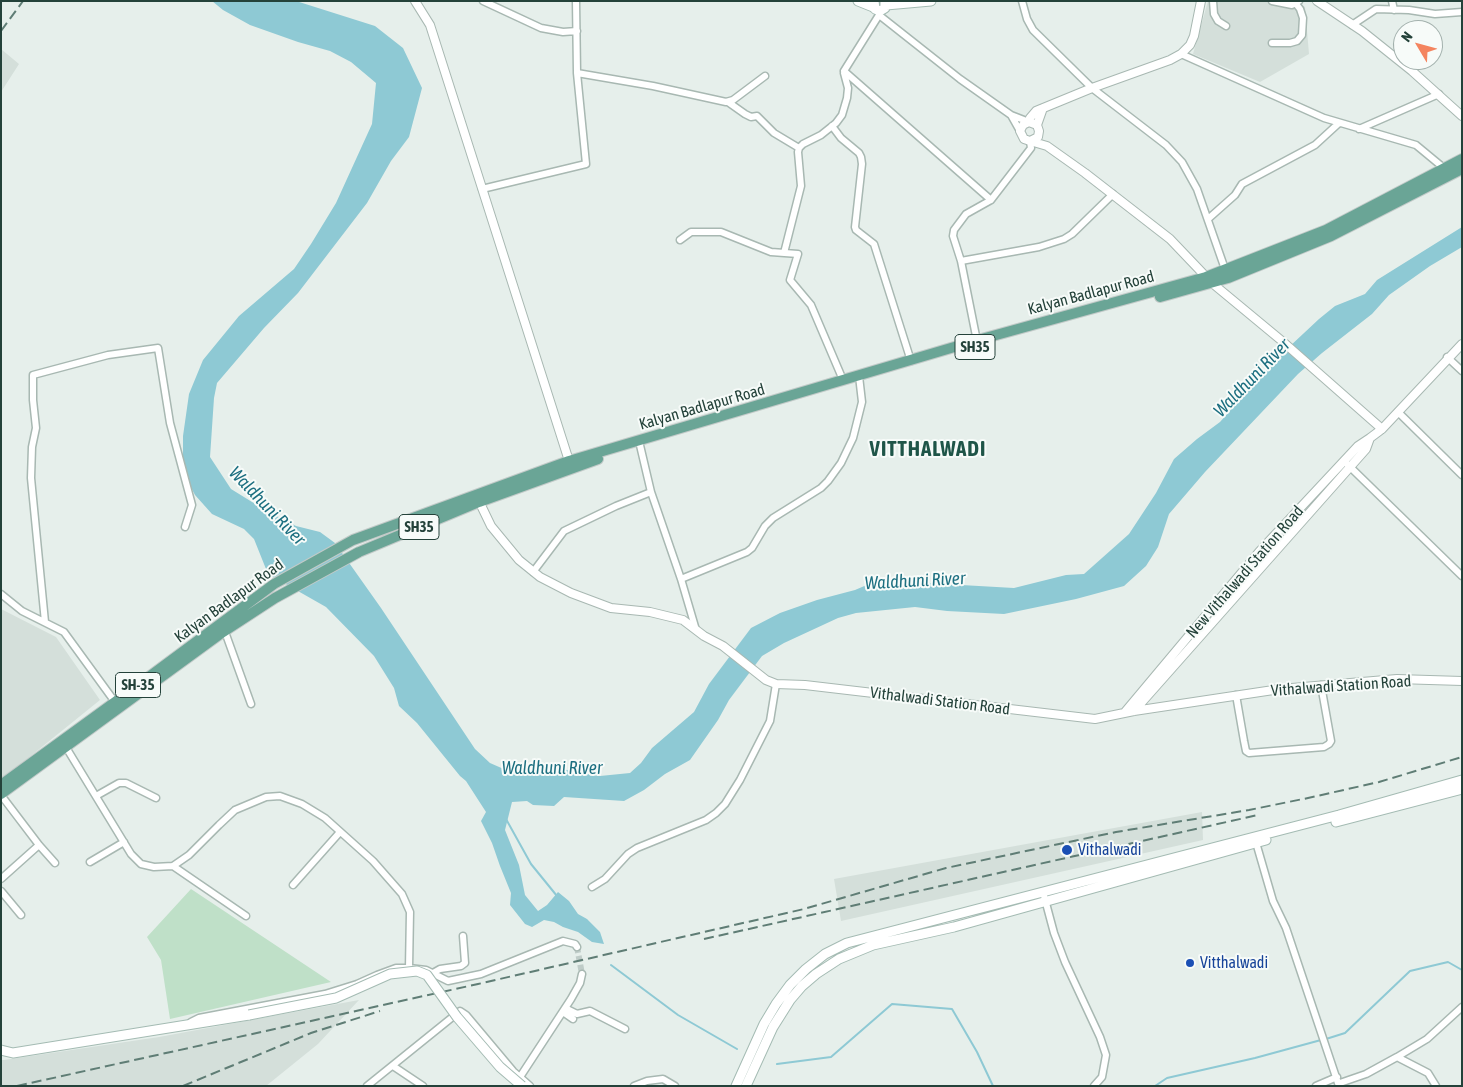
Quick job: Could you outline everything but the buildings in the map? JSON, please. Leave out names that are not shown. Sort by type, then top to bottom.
[{"type":"main road","points":[[858,1],[880,7],[931,1]]},
{"type":"main road","name":"Kalyan Badlapur Road","points":[[1,784],[64,743],[223,627],[274,584],[353,540],[478,499],[570,464],[843,380],[859,380],[911,361],[1227,274],[1331,236],[1448,172],[1462,159]]},
{"type":"main road","name":"Kalyan Badlapur Road","points":[[1448,172],[1462,169]]},
{"type":"main road","name":"Kalyan Badlapur Road","points":[[640,443],[859,380],[978,343]]},
{"type":"main road","name":"Kalyan Badlapur Road","points":[[1,794],[115,702],[223,627],[359,552],[478,499]]},
{"type":"main road","points":[[1447,789],[1462,780]]},
{"type":"main road","points":[[746,1086],[749,1068],[764,1024],[790,985],[825,954],[854,941],[1044,897],[1447,789],[1462,789]]},
{"type":"main road","points":[[736,1086],[749,1068],[772,1027],[802,986],[839,959],[873,945],[954,927],[1044,897]]},
{"type":"main road","points":[[854,941],[857,951]]},
{"type":"main road","points":[[1,1050],[13,1053],[234,1018],[336,998],[390,974],[417,971],[427,975],[457,1017],[500,1067],[521,1081]]},
{"type":"street","points":[[415,1],[430,25],[570,464]]},
{"type":"street","points":[[482,1],[540,28],[563,32],[577,31]]},
{"type":"street","points":[[482,189],[586,164],[577,73],[576,1]]},
{"type":"street","points":[[1022,1],[1027,19],[1033,30],[1092,88],[1166,146],[1182,162],[1197,189],[1227,274]]},
{"type":"street","points":[[1020,130],[1036,111],[1092,88],[1170,60],[1181,54],[1190,45],[1194,36],[1201,1]]},
{"type":"street","points":[[1213,1],[1214,14],[1218,21],[1226,26]]},
{"type":"street","points":[[1272,1],[1298,3],[1303,18],[1302,35],[1297,41],[1272,43]]},
{"type":"street","points":[[1316,1],[1352,25],[1412,70],[1462,116]]},
{"type":"street","points":[[1392,1],[1394,10]]},
{"type":"street","points":[[784,253],[802,186],[799,148],[821,135],[842,115],[848,88],[844,71],[880,7],[960,78],[1010,115],[1037,125]]},
{"type":"street","points":[[1352,25],[1376,9],[1435,14],[1462,12]]},
{"type":"street","points":[[1181,54],[1339,124],[1416,145],[1448,172]]},
{"type":"street","points":[[844,71],[991,200]]},
{"type":"street","points":[[577,73],[728,102],[744,114],[751,117],[757,116],[774,133],[799,148]]},
{"type":"street","points":[[728,102],[765,76]]},
{"type":"street","points":[[1359,129],[1439,94]]},
{"type":"street","points":[[1043,108],[1037,125],[1039,134],[1047,146]]},
{"type":"street","points":[[978,343],[954,230],[966,214],[991,200],[1031,148],[1010,115]]},
{"type":"street","points":[[1208,220],[1235,195],[1242,184],[1315,145],[1339,124]]},
{"type":"street","points":[[832,126],[841,138],[859,153],[861,157],[862,164],[855,227],[856,230],[874,244],[911,361]]},
{"type":"street","points":[[1027,140],[1036,139],[1039,134]]},
{"type":"street","points":[[1027,140],[1047,146],[1113,194],[1170,240],[1209,280],[1382,428]]},
{"type":"street","points":[[961,261],[1039,247],[1064,239],[1072,234],[1113,194]]},
{"type":"street","points":[[680,240],[691,232],[721,232],[771,252],[798,254],[790,280],[811,304],[843,380]]},
{"type":"street","name":"New Vithalwadi Station Road","points":[[1134,710],[1297,526],[1347,463],[1358,446],[1382,428],[1447,357],[1462,344]]},
{"type":"street","points":[[45,622],[31,478],[32,447],[36,428],[33,375],[108,355],[158,348],[170,423],[192,505],[185,527]]},
{"type":"street","points":[[1447,357],[1462,371]]},
{"type":"street","points":[[681,579],[748,552],[765,526],[773,518],[821,488],[828,481],[841,463],[853,438],[862,402],[859,380]]},
{"type":"street","points":[[1398,412],[1462,475]]},
{"type":"street","points":[[640,443],[651,492],[681,579],[696,630]]},
{"type":"street","points":[[1347,463],[1462,576]]},
{"type":"street","name":"New Vithalwadi Station Road","points":[[1125,712],[1259,552],[1347,463]]},
{"type":"street","points":[[533,572],[564,531],[616,506],[651,492]]},
{"type":"street","name":"Vithalwadi Station Road","points":[[478,499],[492,526],[519,560],[540,577],[611,608],[650,612],[683,620],[723,646],[766,680],[776,684],[815,686],[1095,719],[1134,710],[1322,685],[1397,679],[1462,681]]},
{"type":"street","points":[[1289,520],[1297,526]]},
{"type":"street","points":[[1,594],[22,611],[64,632],[115,702]]},
{"type":"street","points":[[223,627],[250,704]]},
{"type":"street","points":[[592,888],[605,879],[628,854],[637,848],[706,820],[726,804],[770,721],[776,684]]},
{"type":"street","points":[[1236,696],[1246,751],[1249,753],[1324,747],[1331,741],[1322,685]]},
{"type":"street","points":[[64,743],[131,854],[141,864],[154,868],[173,866],[190,855],[235,810],[266,797],[280,796],[302,804],[325,818],[373,861],[402,894],[410,912],[409,968]]},
{"type":"street","points":[[96,796],[119,783],[126,783],[156,798]]},
{"type":"street","points":[[1,794],[39,845],[55,863]]},
{"type":"street","points":[[293,885],[340,832]]},
{"type":"street","points":[[1255,840],[1273,900],[1286,928],[1339,1082]]},
{"type":"street","points":[[90,862],[124,842]]},
{"type":"street","points":[[1,879],[39,845]]},
{"type":"street","points":[[173,866],[246,916]]},
{"type":"street","points":[[1,891],[21,915]]},
{"type":"street","points":[[1044,897],[1054,933],[1065,962],[1100,1037],[1106,1055],[1102,1077],[1094,1086]]},
{"type":"street","points":[[433,973],[440,969],[461,966],[465,963],[463,936]]},
{"type":"street","points":[[188,1025],[199,1018],[325,994],[357,984],[387,971],[409,968],[426,970],[448,981],[482,974],[563,941],[577,946]]},
{"type":"street","points":[[521,1081],[580,983],[582,974]]},
{"type":"street","points":[[1316,1086],[1366,1074],[1427,1039],[1462,1007]]},
{"type":"street","points":[[564,1010],[573,1019]]},
{"type":"street","points":[[564,1010],[577,1014],[588,1010],[625,1029]]},
{"type":"street","points":[[367,1086],[460,1011],[466,1015],[521,1081],[530,1086]]},
{"type":"street","points":[[1397,1057],[1428,1073],[1436,1086]]},
{"type":"street","points":[[393,1066],[423,1086]]},
{"type":"street","points":[[634,1086],[647,1081],[663,1080],[675,1086]]},
{"type":"shaded area","points":[[1208,1],[1297,1],[1305,7],[1309,54],[1260,82],[1193,54]]},
{"type":"shaded area","points":[[1,49],[19,64],[1,92]]},
{"type":"shaded area","points":[[1,609],[56,637],[100,700],[1,780]]},
{"type":"shaded area","points":[[1202,812],[1203,840],[841,921],[834,879]]},
{"type":"shaded area","points":[[359,1000],[318,1044],[266,1086],[1,1086],[1,1060],[159,1037]]},
{"type":"green space","points":[[191,889],[331,982],[170,1019],[161,960],[147,937]]},
{"type":"water","name":"Waldhuni River","points":[[212,1],[296,1],[375,26],[403,48],[422,88],[409,137],[391,161],[367,203],[298,293],[264,328],[217,383],[214,398],[210,457],[231,489],[265,510],[296,526],[320,532],[335,543],[381,608],[475,749],[490,763],[506,770],[530,773],[546,766],[600,776],[630,773],[641,763],[652,748],[694,712],[709,684],[751,628],[780,613],[817,600],[855,590],[876,581],[898,580],[1014,588],[1066,575],[1084,574],[1129,534],[1156,493],[1174,459],[1220,422],[1273,362],[1319,319],[1335,306],[1365,294],[1377,280],[1462,227],[1462,247],[1430,266],[1389,295],[1372,314],[1298,374],[1205,472],[1169,514],[1158,547],[1146,566],[1124,586],[1076,599],[1004,614],[915,607],[856,613],[838,618],[784,643],[762,656],[729,700],[718,720],[690,760],[665,774],[644,790],[624,801],[564,797],[554,806],[533,805],[527,801],[512,802],[505,830],[519,865],[525,895],[538,911],[547,905],[558,892],[569,901],[578,914],[587,919],[600,932],[604,944],[592,942],[578,932],[554,922],[544,920],[532,927],[525,924],[510,905],[511,893],[492,843],[481,821],[486,812],[466,781],[417,723],[399,706],[394,688],[374,656],[326,607],[268,574],[254,539],[244,529],[212,514],[195,495],[183,472],[183,436],[189,394],[203,360],[239,316],[294,269],[311,244],[336,203],[372,124],[376,83],[351,62],[330,51],[250,25],[223,10]]},
{"type":"waterway","points":[[506,819],[531,864],[557,896]]},
{"type":"waterway","points":[[1326,1039],[1345,1033],[1410,971],[1448,962],[1462,970]]},
{"type":"waterway","points":[[611,965],[678,1015],[737,1049]]},
{"type":"waterway","points":[[777,1064],[831,1057],[892,1004],[952,1009],[977,1052],[993,1086]]},
{"type":"waterway","points":[[1155,1086],[1167,1078],[1255,1058],[1321,1040]]},
{"type":"tunnel","points":[[577,947],[582,974]]},
{"type":"railway","points":[[1,31],[23,1]]},
{"type":"railway","points":[[17,1086],[478,984],[804,909],[946,868],[1116,832],[1249,810],[1308,798],[1379,782],[1462,757]]},
{"type":"railway","points":[[704,939],[1258,815]]},
{"type":"railway","points":[[183,1086],[311,1033],[380,1011]]},
{"type":"place","name":"Vithalwadi","points":[[1067,850]]},
{"type":"place","name":"Vitthalwadi","points":[[1190,963]]},
{"type":"district","name":"VITTHALWADI","points":[[928,449]]}]
